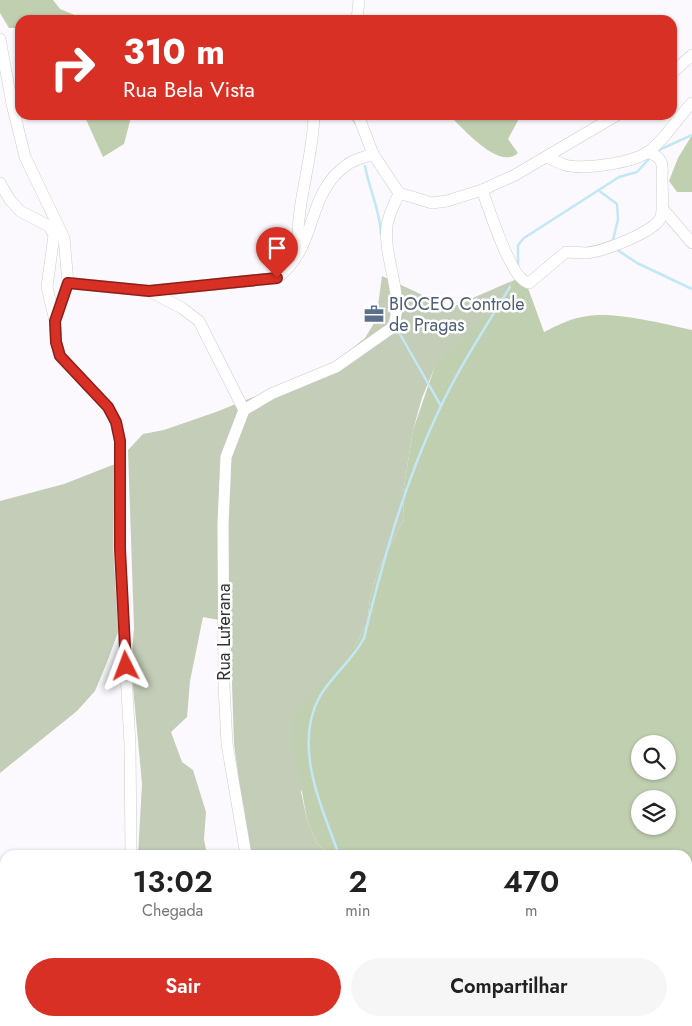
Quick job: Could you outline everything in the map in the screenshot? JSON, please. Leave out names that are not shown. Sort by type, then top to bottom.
[{"type":"street","points":[[358,15],[359,0]]},
{"type":"street","points":[[1,45],[15,116]]},
{"type":"street","points":[[677,68],[692,55]]},
{"type":"street","points":[[677,120],[692,103]]},
{"type":"street","points":[[16,120],[25,157],[64,238],[68,283],[55,321]]},
{"type":"street","points":[[299,256],[297,232],[302,191],[314,138],[314,120]]},
{"type":"street","points":[[360,120],[373,154],[399,193],[432,203],[448,201],[482,190],[547,157],[574,138],[608,120]]},
{"type":"street","points":[[547,157],[566,165],[608,164],[648,152],[677,120]]},
{"type":"street","points":[[482,190],[505,251],[520,280],[529,283],[566,252],[586,253],[638,236],[650,230],[661,218],[663,163],[656,155],[648,152]]},
{"type":"street","points":[[68,283],[149,291],[277,278],[288,270],[299,256],[313,221],[316,204],[334,175],[350,162],[373,154]]},
{"type":"street","points":[[0,184],[10,200],[20,210],[49,226],[54,235],[46,287],[55,321],[56,342],[60,356],[108,407],[116,422],[120,441],[120,549],[130,744],[131,850]]},
{"type":"street","points":[[149,291],[182,308],[200,321],[244,410],[271,394],[336,367],[380,338],[393,327],[396,318],[395,294],[387,225],[399,193]]},
{"type":"street","points":[[662,208],[692,243]]},
{"type":"street","name":"Rua Luterana","points":[[244,410],[226,457],[223,524],[224,686],[227,744],[245,850]]},
{"type":"green space","points":[[0,0],[53,0],[60,9],[75,15],[15,15],[15,28],[9,28],[0,13]]},
{"type":"green space","points":[[86,120],[130,120],[124,144],[103,157]]},
{"type":"green space","points":[[454,120],[518,120],[508,139],[518,153],[510,157],[492,152]]},
{"type":"green space","points":[[692,135],[692,192],[677,192],[669,181],[678,158]]},
{"type":"green space","points":[[382,276],[450,308],[512,281],[502,300],[434,369],[422,398],[413,430],[403,493],[404,519],[379,567],[370,599],[367,624],[354,647],[301,792],[307,820],[317,843],[325,850],[248,850],[234,744],[230,622],[203,617],[190,681],[187,717],[171,732],[182,762],[193,770],[206,812],[204,839],[206,850],[138,850],[142,784],[131,665],[134,628],[128,450],[143,434],[164,430],[216,412],[286,384],[336,361],[365,338],[376,320]]},
{"type":"green space","points":[[524,277],[544,332],[570,320],[599,315],[640,319],[692,330],[692,850],[325,850],[317,843],[307,820],[292,736],[296,712],[354,647],[367,624],[370,599],[379,567],[404,519],[403,493],[413,430],[434,369],[443,356],[502,300],[512,281]]},
{"type":"green space","points":[[115,464],[121,624],[107,662],[95,691],[77,711],[0,773],[0,501],[64,484]]},
{"type":"waterway","points":[[353,120],[356,124]]},
{"type":"waterway","points":[[659,150],[692,135]]},
{"type":"waterway","points":[[518,267],[518,245],[524,238],[619,177],[637,172],[648,160]]},
{"type":"waterway","points":[[365,166],[379,216],[381,234]]},
{"type":"waterway","points":[[598,190],[617,204],[618,219],[613,240]]},
{"type":"waterway","points":[[616,249],[637,263],[692,289]]},
{"type":"waterway","points":[[337,850],[318,797],[309,756],[309,735],[312,715],[325,688],[364,638],[390,542],[422,448],[457,375],[510,287]]},
{"type":"waterway","points":[[397,329],[441,406]]},
{"type":"place","name":"BIOCEO Controle de Pragas","points":[[374,314]]},
{"type":"route","points":[[126,666],[120,549],[120,441],[116,422],[108,407],[60,356],[56,342],[55,321],[68,283],[149,291],[277,278]]}]
